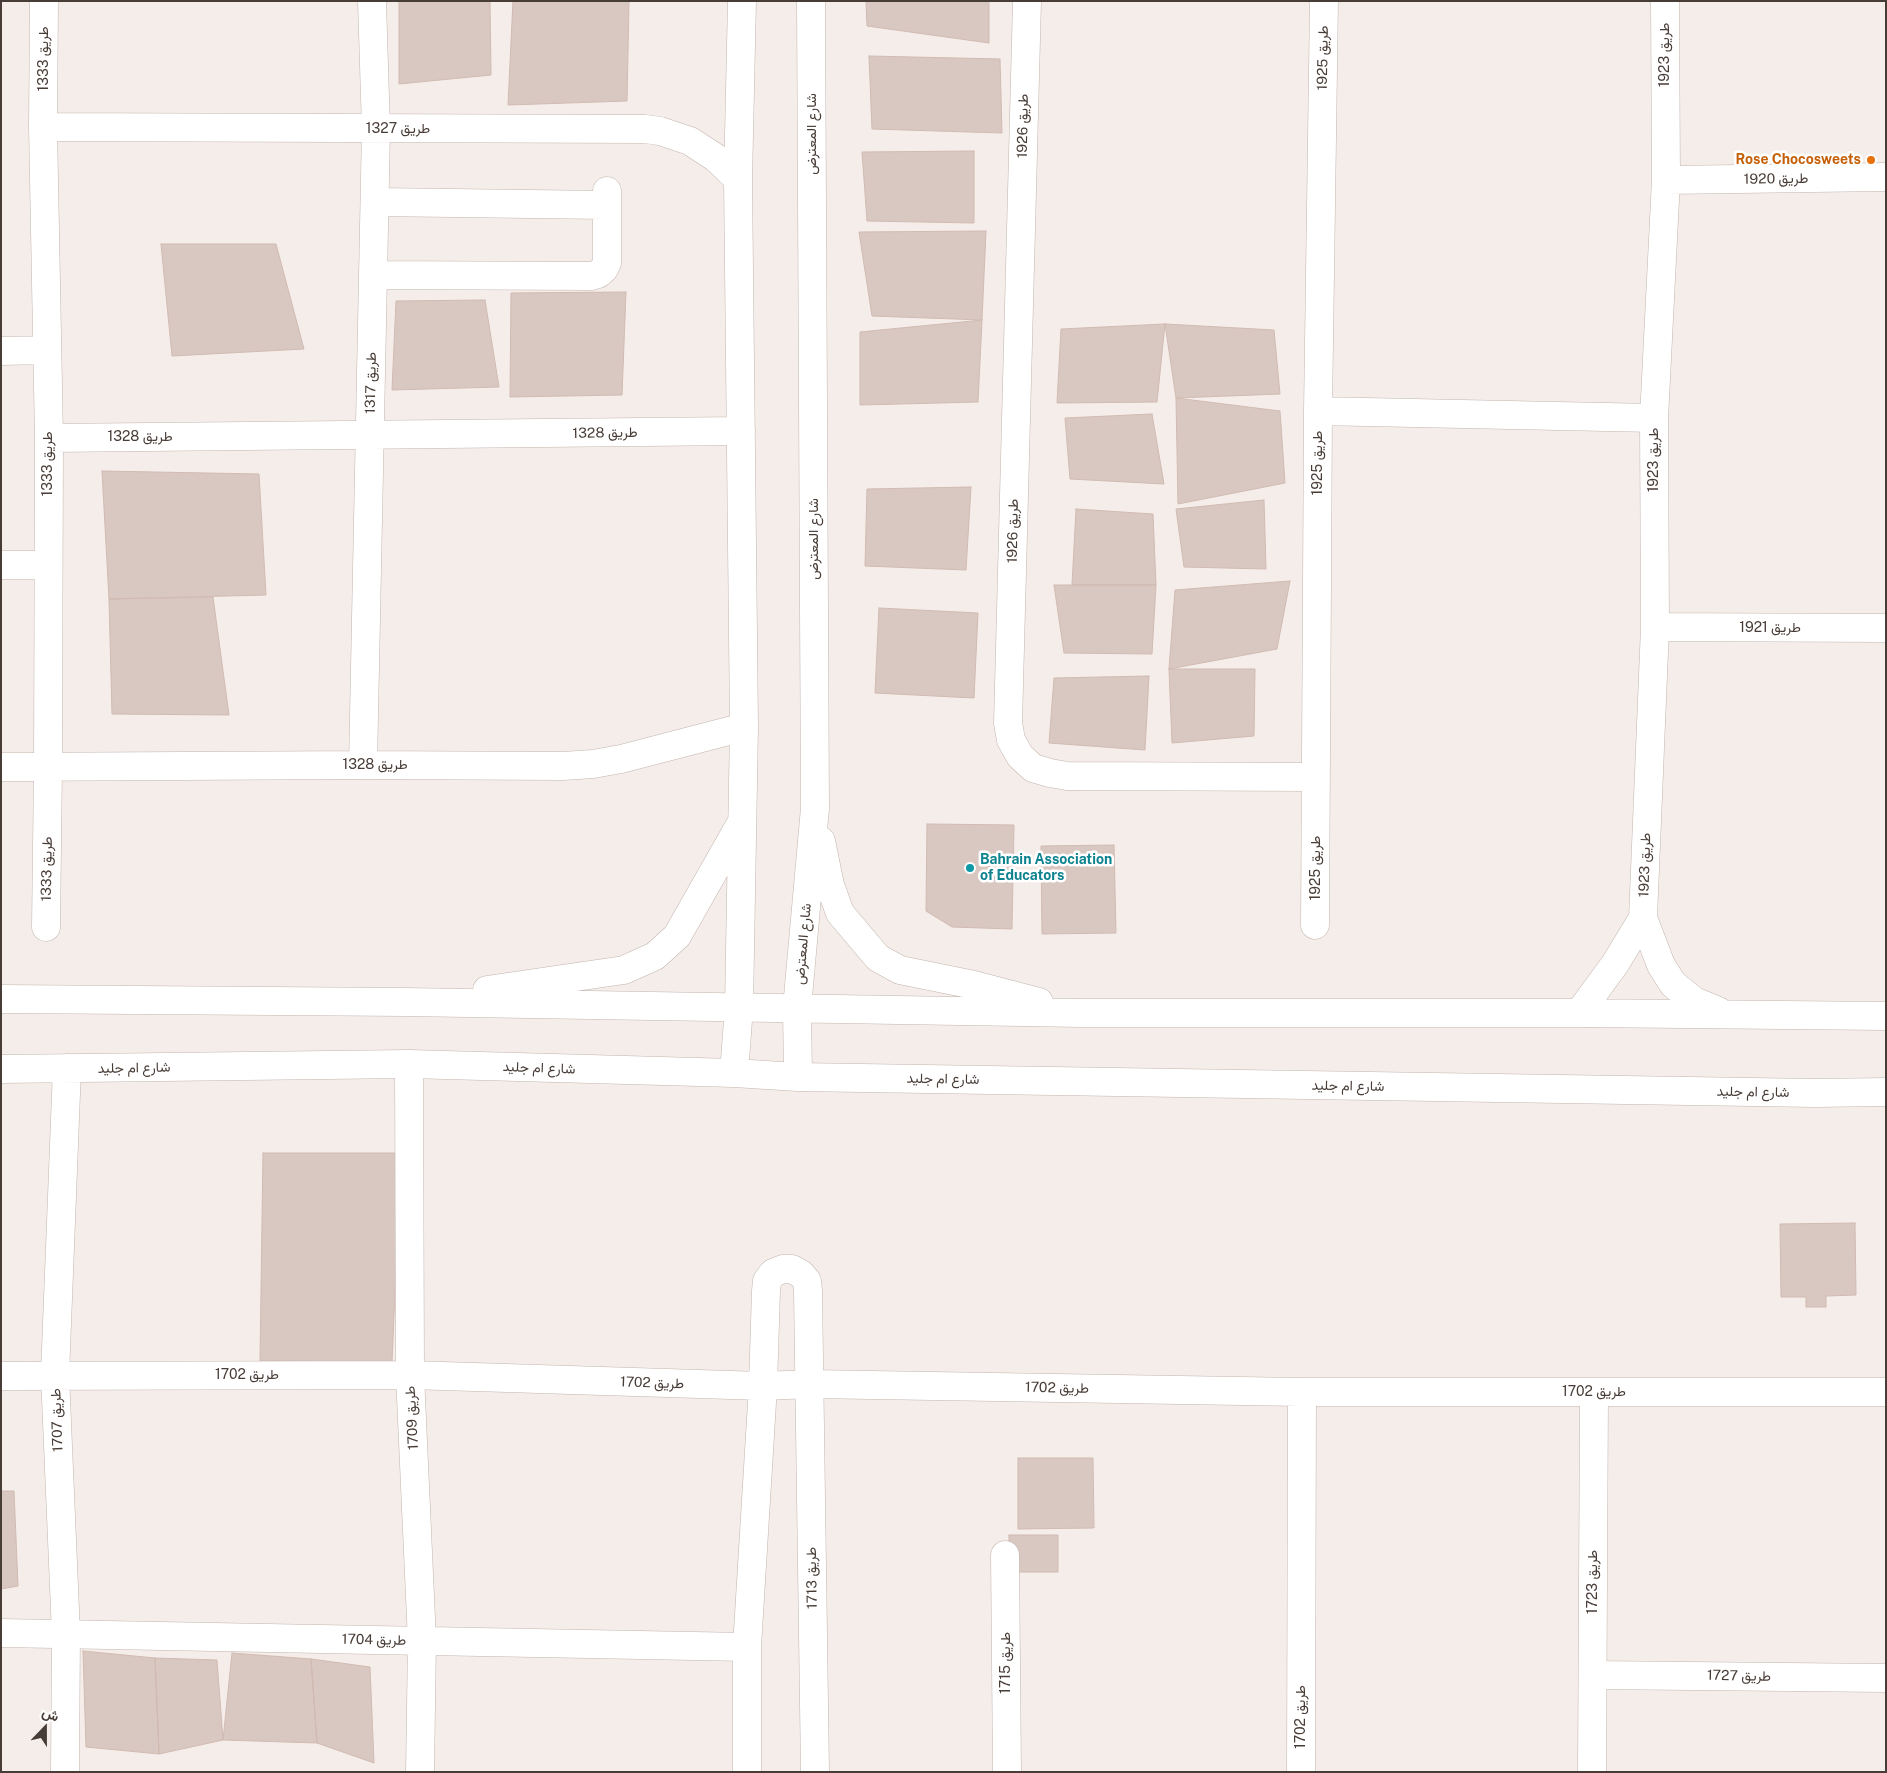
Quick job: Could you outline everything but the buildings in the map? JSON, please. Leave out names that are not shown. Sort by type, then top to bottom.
[{"type":"street","name":"طريق 1333","points":[[44,1],[46,350],[49,438],[46,927]]},
{"type":"street","name":"طريق 1317","points":[[363,765],[376,129],[372,1]]},
{"type":"street","points":[[734,1073],[739,1007],[744,727],[738,179],[742,1]]},
{"type":"street","name":"شارع المعترض","points":[[798,1077],[797,1008],[815,808],[811,1]]},
{"type":"street","name":"طريق 1926","points":[[1027,1],[1008,723],[1011,740],[1020,756],[1033,768],[1067,776],[1316,777]]},
{"type":"street","name":"طريق 1925","points":[[1315,925],[1318,411],[1324,1]]},
{"type":"street","name":"طريق 1923","points":[[1665,1],[1666,180],[1654,418],[1655,627],[1643,918],[1661,965],[1673,984],[1694,1001],[1725,1014]]},
{"type":"street","name":"طريق 1327","points":[[44,127],[645,129],[660,131],[682,138],[703,148],[738,179]]},
{"type":"street","name":"طريق 1920","points":[[1666,180],[1886,177]]},
{"type":"street","points":[[373,275],[591,276],[598,274],[607,263],[607,198],[375,202]]},
{"type":"street","points":[[1,351],[46,350]]},
{"type":"street","points":[[1318,411],[1654,418]]},
{"type":"street","name":"طريق 1328","points":[[49,438],[741,431]]},
{"type":"street","points":[[1,565],[48,565]]},
{"type":"street","name":"طريق 1921","points":[[1655,627],[1886,628]]},
{"type":"street","name":"طريق 1328","points":[[1,767],[563,766],[593,764],[621,759],[744,727]]},
{"type":"street","points":[[815,808],[830,885],[840,912],[878,958],[900,970],[974,985],[1082,1013]]},
{"type":"street","points":[[405,1002],[624,970],[655,956],[676,936],[742,822]]},
{"type":"street","name":"طريق 1923","points":[[1579,1013],[1615,964],[1643,918]]},
{"type":"street","points":[[1,999],[405,1002],[1082,1013],[1579,1013],[1886,1016]]},
{"type":"street","name":"شارع ام جليد","points":[[1,1069],[409,1064],[734,1073],[798,1077],[1816,1094],[1886,1092]]},
{"type":"street","name":"طريق 1709","points":[[409,1064],[410,1375],[422,1641],[420,1772]]},
{"type":"street","name":"طريق 1707","points":[[66,1772],[66,1634],[55,1375],[67,1068]]},
{"type":"street","name":"طريق 1713","points":[[762,1386],[767,1281],[774,1273],[782,1269],[792,1269],[801,1274],[807,1282],[815,1772]]},
{"type":"street","name":"طريق 1702","points":[[1,1376],[410,1375],[762,1386],[810,1384],[1302,1392],[1886,1392]]},
{"type":"street","points":[[747,1772],[747,1647],[762,1386]]},
{"type":"street","name":"طريق 1702","points":[[1301,1772],[1302,1392]]},
{"type":"street","name":"طريق 1723","points":[[1592,1772],[1594,1392]]},
{"type":"street","name":"طريق 1715","points":[[1005,1554],[1007,1772]]},
{"type":"street","name":"طريق 1704","points":[[1,1633],[747,1647]]},
{"type":"street","name":"طريق 1727","points":[[1593,1675],[1886,1678]]},
{"type":"place","name":"Rose Chocosweets","points":[[1871,160]]},
{"type":"place","name":"Bahrain Association of Educators","points":[[970,868]]}]
